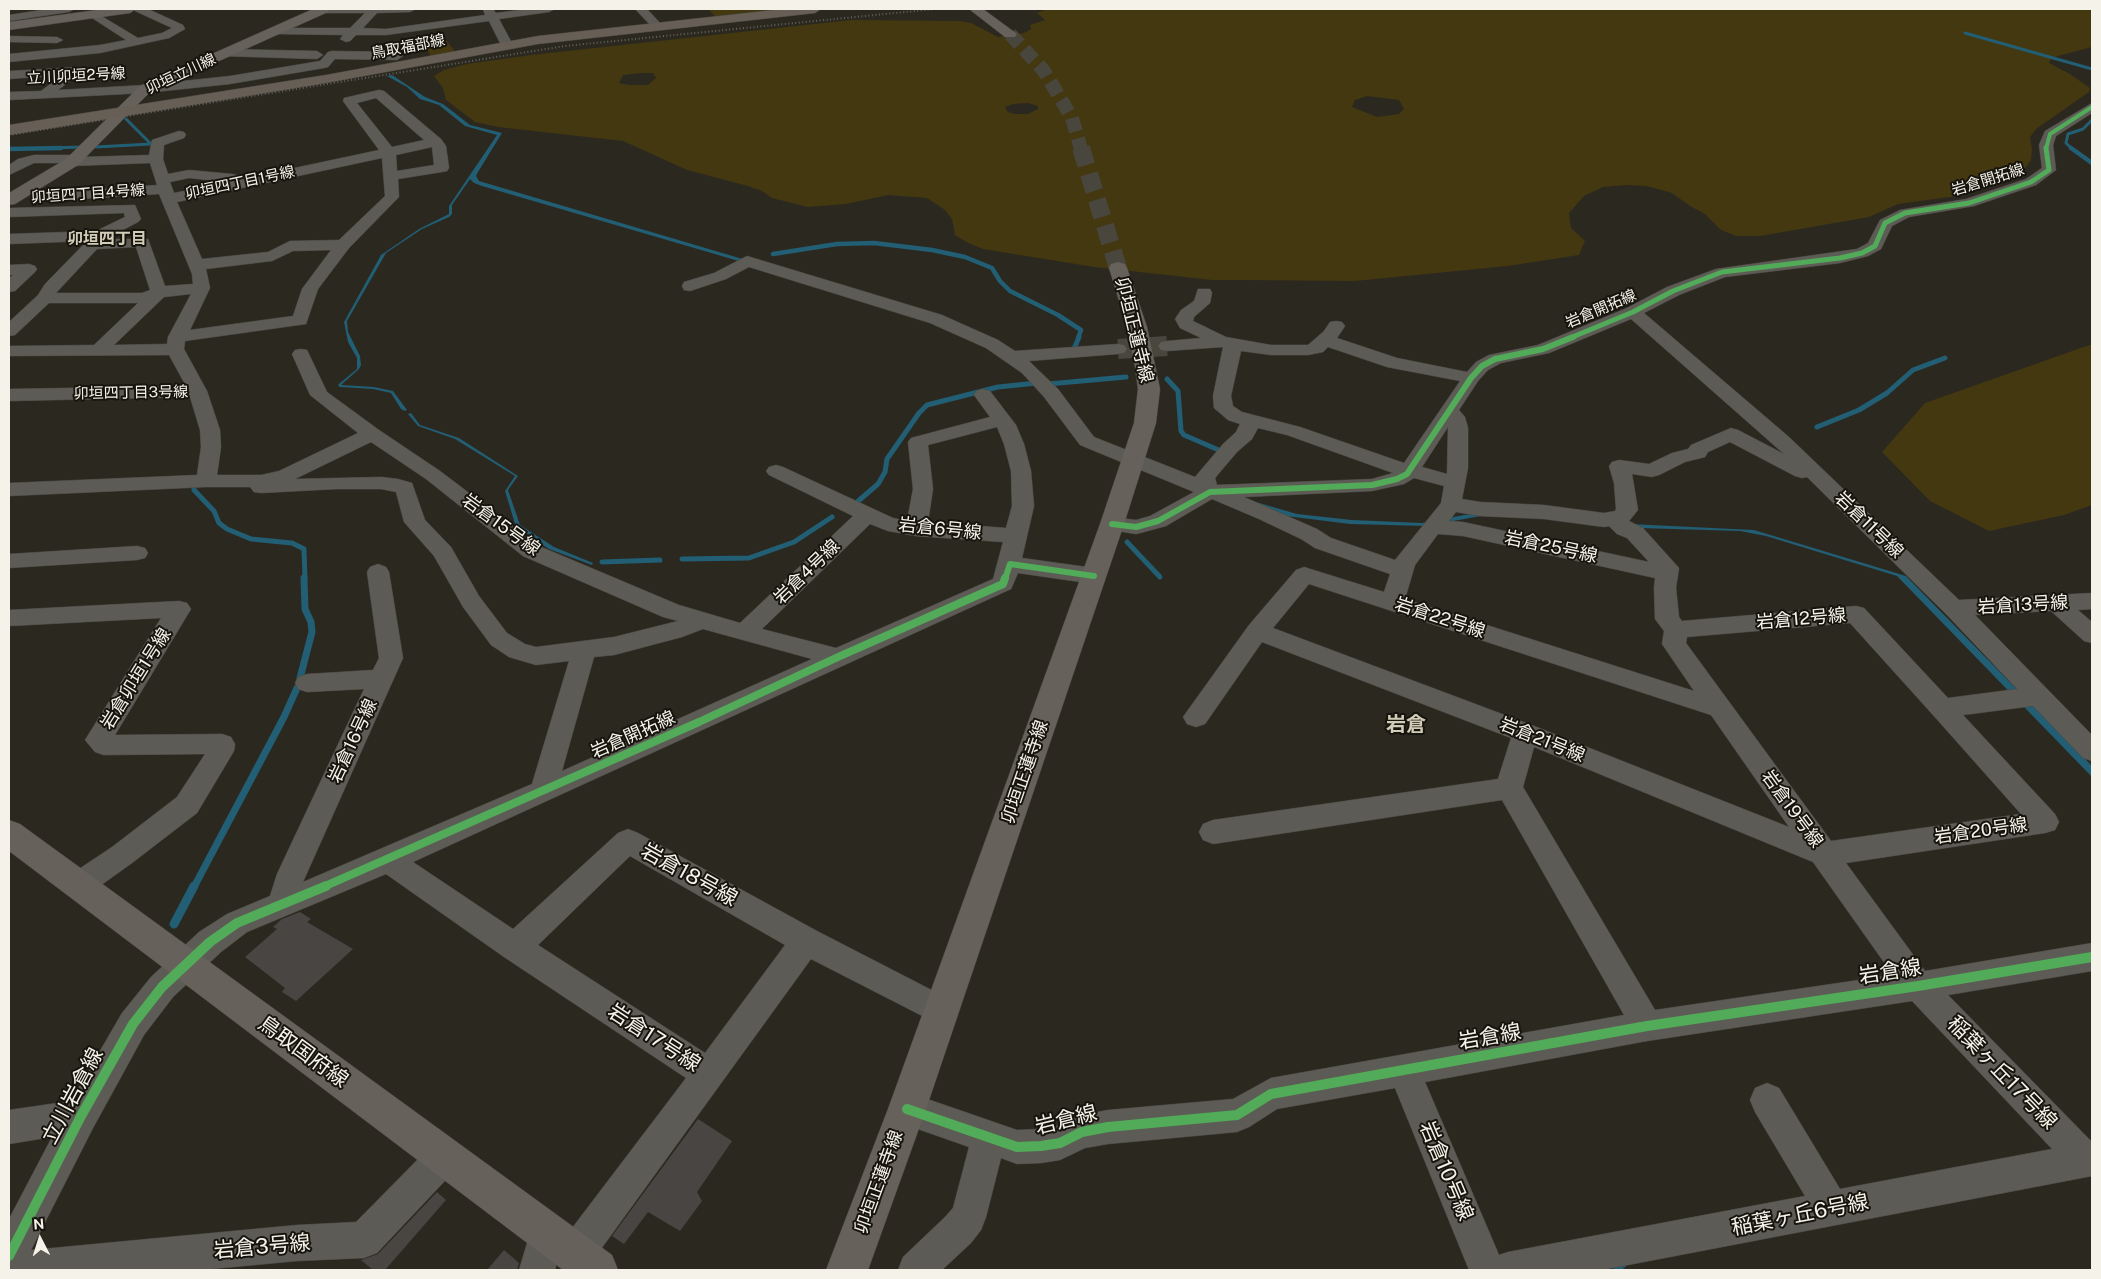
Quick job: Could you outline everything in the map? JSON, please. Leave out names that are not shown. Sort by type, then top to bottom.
[{"type":"main road","points":[[9,26],[130,9]]},
{"type":"main road","name":"卯垣立川線","points":[[9,199],[74,161],[145,89],[322,9]]},
{"type":"main road","name":"鳥取福部線","points":[[9,130],[326,79],[507,45],[570,36],[815,9]]},
{"type":"main road","points":[[975,9],[1010,34]]},
{"type":"main road","name":"卯垣正蓮寺線","points":[[846,1270],[907,1109],[940,1010],[1135,460],[1146,423],[1149,389],[1137,327],[1118,268]]},
{"type":"main road","name":"鳥取国府線","points":[[9,833],[80,884],[184,965],[573,1252]]},
{"type":"street","points":[[9,18],[68,9]]},
{"type":"street","points":[[9,58],[100,49],[165,36],[180,27],[139,9]]},
{"type":"street","points":[[322,9],[403,9]]},
{"type":"street","points":[[276,31],[381,32],[490,13],[549,9]]},
{"type":"street","points":[[641,9],[657,26]]},
{"type":"street","points":[[332,55],[374,10]]},
{"type":"street","points":[[490,13],[507,45]]},
{"type":"street","points":[[93,14],[136,42]]},
{"type":"street","points":[[49,20],[78,44],[71,52]]},
{"type":"street","points":[[9,39],[71,38]]},
{"type":"street","points":[[226,53],[394,56]]},
{"type":"street","name":"立川卯垣2号線","points":[[9,96],[145,89],[230,80],[324,64],[332,55]]},
{"type":"street","points":[[9,75],[77,70],[44,94]]},
{"type":"street","points":[[9,351],[104,351],[176,343],[300,320],[310,289],[342,245],[392,197],[391,176],[390,152],[349,101],[378,94],[439,146],[442,168],[391,176]]},
{"type":"street","name":"岩倉開拓線","points":[[1408,471],[1471,378],[1482,366],[1494,359],[1543,349],[1633,312],[1672,291],[1722,272],[1840,258],[1862,253],[1875,246],[1885,223],[1905,213],[1969,203],[2031,182],[2049,170],[2046,145],[2050,134],[2092,107]]},
{"type":"street","points":[[9,171],[23,162],[34,159],[74,161],[156,159],[157,143],[179,135]]},
{"type":"street","name":"卯垣四丁目1号線","points":[[156,159],[165,189],[236,184],[436,142]]},
{"type":"street","points":[[176,343],[202,288],[200,274],[176,224],[165,189],[189,174],[234,178],[236,184]]},
{"type":"street","name":"卯垣四丁目4号線","points":[[9,199],[165,189]]},
{"type":"street","points":[[9,199],[130,208],[133,219],[96,240],[51,288],[45,298],[9,331]]},
{"type":"street","points":[[9,239],[142,242],[158,292]]},
{"type":"street","points":[[196,265],[272,256],[290,246],[342,245]]},
{"type":"street","points":[[690,286],[720,276],[747,262],[936,319],[992,344],[1012,357],[1040,380],[1087,441],[1267,514],[1323,543],[1402,570]]},
{"type":"street","points":[[9,270],[29,269],[9,287]]},
{"type":"street","points":[[45,298],[144,298],[158,292],[202,288]]},
{"type":"street","points":[[99,350],[158,292]]},
{"type":"street","points":[[1204,293],[1202,304],[1187,314],[1184,319],[1186,324],[1229,343]]},
{"type":"street","name":"岩倉11号線","points":[[1633,312],[1779,438],[1954,608],[2092,751]]},
{"type":"street","points":[[1167,346],[1229,343],[1299,351],[1317,348],[1331,333],[1392,363],[1471,378]]},
{"type":"street","name":"卯垣四丁目3号線","points":[[9,395],[198,392],[176,343]]},
{"type":"street","points":[[1229,343],[1222,396],[1224,408],[1235,416],[1293,431],[1386,465],[1455,482]]},
{"type":"street","points":[[1012,357],[1118,349]]},
{"type":"street","name":"岩倉15号線","points":[[301,354],[319,395],[372,434],[434,475],[532,552],[671,611],[744,632]]},
{"type":"street","points":[[198,392],[210,430],[211,447],[206,481]]},
{"type":"street","name":"岩倉開拓線","points":[[184,965],[210,942],[238,923],[388,860],[699,722],[838,656],[1003,584],[1010,564],[1023,506],[1022,471],[1014,444],[1003,420],[983,395]]},
{"type":"street","points":[[1392,603],[1402,570],[1410,556],[1441,516],[1455,482],[1458,468],[1458,428],[1455,417],[1448,411]]},
{"type":"street","points":[[916,529],[923,489],[918,442],[1003,420]]},
{"type":"street","points":[[1210,492],[1205,483],[1205,477],[1230,448],[1245,435],[1251,421]]},
{"type":"street","points":[[9,490],[206,481],[256,481],[285,476],[372,434]]},
{"type":"street","points":[[1618,523],[1627,510],[1619,466],[1652,471],[1678,457],[1698,454],[1698,449],[1731,434],[1798,470],[1820,478]]},
{"type":"street","points":[[1112,524],[1136,527],[1158,521],[1210,492],[1372,485],[1397,479],[1408,471]]},
{"type":"street","points":[[776,472],[868,514]]},
{"type":"street","points":[[256,481],[260,487],[381,483],[398,485],[405,488],[434,475]]},
{"type":"street","points":[[405,488],[415,522],[443,552],[471,602],[499,639],[516,651],[536,656],[614,646],[682,629],[702,620]]},
{"type":"street","points":[[1441,516],[1480,510],[1544,512],[1573,518],[1618,523],[1635,533],[1668,568],[1665,588],[1667,619],[1676,630]]},
{"type":"street","name":"岩倉6号線","points":[[868,514],[888,524],[916,529],[1015,536]]},
{"type":"street","name":"岩倉4号線","points":[[744,632],[868,514]]},
{"type":"street","name":"岩倉25号線","points":[[1441,516],[1463,529],[1667,573]]},
{"type":"street","points":[[9,561],[137,553]]},
{"type":"street","points":[[1010,564],[1094,576]]},
{"type":"street","name":"岩倉16号線","points":[[282,904],[291,874],[391,658],[378,572]]},
{"type":"street","name":"岩倉22号線","points":[[1196,717],[1257,631],[1304,574],[1718,708]]},
{"type":"street","name":"岩倉13号線","points":[[1954,608],[2092,601]]},
{"type":"street","points":[[2056,603],[2092,635]]},
{"type":"street","name":"岩倉卯垣1号線","points":[[9,618],[179,609],[98,740],[104,745],[222,744],[221,751],[187,805],[122,855],[80,884]]},
{"type":"street","name":"岩倉12号線","points":[[1676,630],[1856,614],[1942,708]]},
{"type":"street","name":"岩倉19号線","points":[[1676,630],[1674,644],[1918,986]]},
{"type":"street","name":"岩倉21号線","points":[[1257,631],[1525,733],[1825,854]]},
{"type":"street","points":[[744,632],[838,656]]},
{"type":"street","points":[[543,791],[584,650]]},
{"type":"street","points":[[307,683],[382,679]]},
{"type":"street","points":[[1942,708],[2037,696]]},
{"type":"street","name":"岩倉20号線","points":[[1825,854],[2045,822],[1942,708]]},
{"type":"street","points":[[1525,733],[1509,788],[1647,1026]]},
{"type":"street","points":[[1213,832],[1509,788]]},
{"type":"street","name":"岩倉18号線","points":[[515,947],[628,841],[806,941]]},
{"type":"street","name":"岩倉17号線","points":[[388,860],[515,947],[709,1074],[806,941]]},
{"type":"street","points":[[806,941],[940,1010]]},
{"type":"street","name":"岩倉線","points":[[907,1109],[1017,1147],[1041,1146],[1060,1143],[1082,1132],[1108,1127],[1237,1115],[1271,1094],[1647,1026],[1918,986],[2092,957]]},
{"type":"street","name":"立川岩倉線","points":[[9,1256],[81,1116],[133,1024],[162,987],[184,965]]},
{"type":"street","name":"稲葉ヶ丘17号線","points":[[1918,986],[2089,1160]]},
{"type":"street","name":"岩倉10号線","points":[[1404,1071],[1487,1270]]},
{"type":"street","points":[[537,1270],[573,1252],[709,1074]]},
{"type":"street","points":[[1767,1100],[1832,1209]]},
{"type":"street","points":[[9,1127],[81,1116]]},
{"type":"street","points":[[916,1270],[958,1230],[968,1217],[989,1137]]},
{"type":"street","name":"岩倉3号線","points":[[14,1270],[298,1243],[364,1240],[445,1156]]},
{"type":"street","name":"稲葉ヶ丘6号線","points":[[1508,1270],[2089,1160]]},
{"type":"shaded area","points":[[708,9],[785,9],[716,17]]},
{"type":"shaded area","points":[[1047,9],[2092,9],[2092,47],[2058,56],[2050,60],[2049,63],[2070,74],[2090,88],[2089,92],[2036,129],[2030,137],[2031,160],[2025,168],[1969,184],[1960,189],[1957,196],[1898,204],[1869,217],[1760,236],[1736,236],[1721,230],[1705,214],[1672,193],[1647,186],[1603,187],[1584,196],[1569,213],[1571,228],[1585,241],[1579,255],[1508,266],[1355,281],[1212,280],[1094,267],[983,249],[955,235],[952,219],[945,210],[927,198],[888,195],[846,204],[808,207],[772,198],[762,191],[748,186],[687,170],[623,141],[498,127],[475,122],[446,100],[443,88],[434,76],[444,70],[467,64],[531,55],[851,20],[960,21],[971,23],[998,37],[1024,33],[1031,29],[1030,25],[1045,20],[1037,13]],"holes":[[[653,73],[656,78],[648,85],[619,83],[623,75]],[[1367,96],[1399,100],[1404,109],[1399,114],[1377,117],[1352,107],[1355,100]],[[1028,103],[1038,106],[1038,109],[1028,114],[1008,112],[1005,107],[1013,104]]]},
{"type":"shaded area","points":[[447,41],[455,52],[431,56],[423,44]]},
{"type":"shaded area","points":[[2092,344],[2092,505],[2064,515],[1989,531],[1930,501],[1882,452],[1925,403]]},
{"type":"water","points":[[392,75],[425,97],[443,104],[470,125],[502,133],[476,176],[479,181],[746,260],[742,262],[482,186],[470,179],[452,205],[452,214],[449,217],[422,229],[386,253],[347,321],[348,332],[360,356],[361,365],[359,369],[341,385],[374,387],[393,391],[407,410],[401,409],[391,393],[373,389],[340,387],[338,385],[357,369],[357,358],[348,342],[344,322],[381,255],[419,229],[449,214],[449,206],[497,135],[465,126],[439,105],[420,99],[407,87],[387,76]]},
{"type":"water","points":[[411,413],[420,425],[459,438],[518,476],[508,490],[520,525],[554,547],[593,563],[592,565],[549,549],[516,527],[505,491],[515,476],[455,439],[418,426],[408,414]]},
{"type":"water","points":[[1232,495],[1297,514],[1352,520],[1422,523],[1480,512],[1588,522],[1754,530],[1906,576],[2092,766],[2092,777],[1897,576],[1766,536],[1740,531],[1605,527],[1539,518],[1481,516],[1426,526],[1350,524],[1278,515]]},
{"type":"building","points":[[300,912],[311,919],[307,922],[353,949],[296,1001],[282,992],[285,988],[245,957],[277,929],[273,927],[282,919]]},
{"type":"building","points":[[698,1119],[732,1141],[697,1192],[702,1201],[680,1231],[648,1212],[624,1244],[612,1236]]},
{"type":"building","points":[[437,1192],[446,1200],[385,1270],[373,1270],[361,1260],[378,1254]]},
{"type":"building","points":[[504,1250],[519,1263],[517,1270],[487,1270]]},
{"type":"waterway","points":[[1965,33],[2092,69]]},
{"type":"waterway","points":[[155,80],[164,73]]},
{"type":"waterway","points":[[96,147],[151,144],[126,119]]},
{"type":"waterway","points":[[2071,148],[2066,143],[2068,134],[2083,129],[2092,120]]},
{"type":"waterway","points":[[28,149],[82,147]]},
{"type":"waterway","points":[[28,149],[61,148]]},
{"type":"waterway","points":[[2071,148],[2092,163]]},
{"type":"waterway","points":[[9,149],[28,149]]},
{"type":"waterway","points":[[16,149],[28,149]]},
{"type":"waterway","points":[[773,254],[837,244],[874,243],[932,250],[965,257],[992,268],[1000,281],[1010,291],[1058,315],[1081,330],[1078,338]]},
{"type":"waterway","points":[[1074,349],[1079,337]]},
{"type":"waterway","points":[[1817,427],[1859,410],[1887,393],[1913,370],[1945,358]]},
{"type":"waterway","points":[[1048,384],[1126,377]]},
{"type":"waterway","points":[[1167,379],[1178,391],[1181,431],[1184,435],[1221,451]]},
{"type":"waterway","points":[[856,503],[878,484],[885,472],[887,459],[919,413],[927,405],[998,387],[1037,383]]},
{"type":"waterway","points":[[194,486],[194,490],[214,511],[219,523],[227,529],[251,539],[292,543],[304,549],[305,579]]},
{"type":"waterway","points":[[682,559],[749,558],[794,542],[832,517]]},
{"type":"waterway","points":[[1127,542],[1160,577]]},
{"type":"waterway","points":[[602,562],[660,560]]},
{"type":"waterway","points":[[300,678],[312,632],[311,622],[305,609],[304,578]]},
{"type":"waterway","points":[[194,887],[284,717],[297,688]]},
{"type":"waterway","points":[[174,924],[194,886]]},
{"type":"waterway","points":[[1619,1270],[1617,1265],[1622,1264]]},
{"type":"tunnel","points":[[1010,34],[1044,71],[1072,118],[1081,149]]},
{"type":"tunnel","points":[[1081,148],[1118,268]]},
{"type":"tunnel","points":[[1118,349],[1167,346]]},
{"type":"railway","points":[[9,135],[565,46],[935,9]]},
{"type":"cycle path","points":[[1112,524],[1136,527],[1158,521],[1210,492],[1372,485],[1397,479],[1407,474],[1471,378],[1482,366],[1495,359],[1543,349],[1633,312],[1673,291],[1722,272],[1840,258],[1862,253],[1875,246],[1885,223],[1905,213],[1969,203],[2031,182],[2049,170],[2046,145],[2050,134],[2092,107]]},
{"type":"cycle path","points":[[9,1256],[81,1116],[133,1024],[162,987],[184,965],[210,942],[237,923],[388,860],[1003,584],[1010,564],[1094,576]]},
{"type":"cycle path","points":[[907,1109],[1017,1147],[1041,1146],[1060,1143],[1082,1132],[1108,1127],[1237,1115],[1271,1094],[1647,1026],[1918,986],[2092,957]]},
{"type":"district","name":"卯垣四丁目","points":[[107,239]]},
{"type":"district","name":"岩倉","points":[[1406,725]]}]
